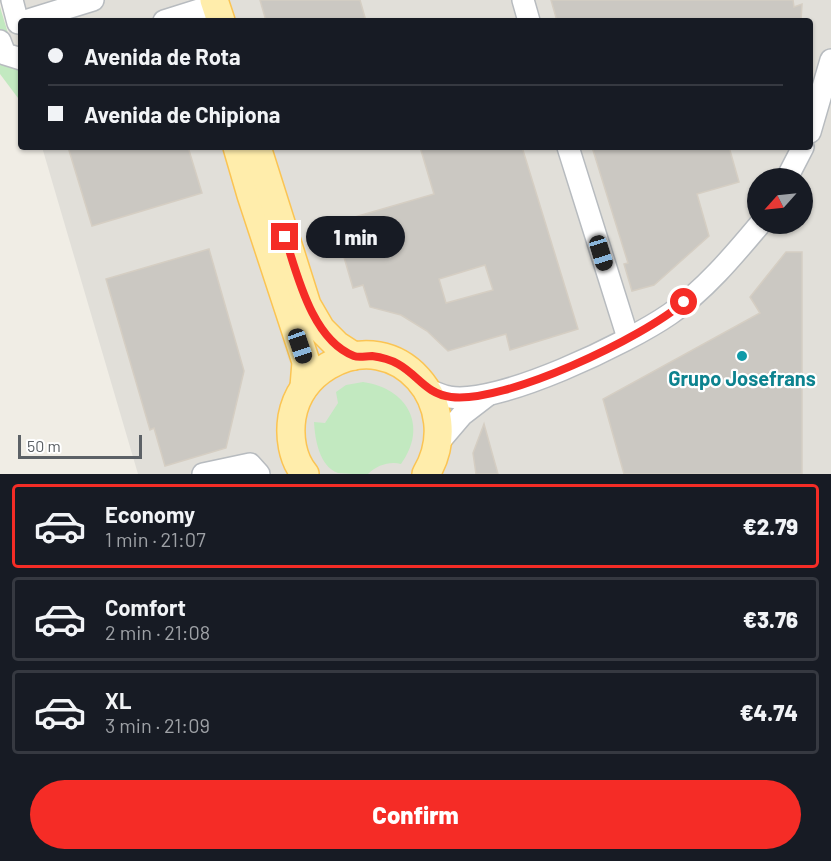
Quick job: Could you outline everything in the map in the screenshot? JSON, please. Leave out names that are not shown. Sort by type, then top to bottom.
[{"type":"main road","points":[[238,150],[306,362],[304,387]]},
{"type":"main road","points":[[258,150],[307,305],[321,329],[337,345],[354,356]]},
{"type":"main road","points":[[305,474],[293,449],[290,428],[294,406],[304,387],[318,372],[335,362],[354,356],[375,357],[396,362],[414,374],[428,390],[436,406],[439,442],[434,461],[426,474]]},
{"type":"street","points":[[12,0],[19,18]]},
{"type":"street","points":[[34,18],[93,0]]},
{"type":"street","points":[[523,0],[528,18]]},
{"type":"street","points":[[176,18],[207,10]]},
{"type":"street","points":[[0,41],[5,54],[18,58]]},
{"type":"street","points":[[813,122],[831,60]]},
{"type":"street","points":[[569,150],[628,338]]},
{"type":"street","points":[[792,168],[801,150]]},
{"type":"street","points":[[428,390],[450,398],[488,395],[525,384],[612,347],[671,314],[725,266],[752,234]]},
{"type":"street","points":[[439,442],[462,415],[488,395]]},
{"type":"street","points":[[203,474],[250,464],[259,474]]},
{"type":"shaded area","points":[[0,0],[831,0],[831,474],[138,474],[43,150],[813,150],[813,18],[18,18],[18,63]]},
{"type":"green space","points":[[0,7],[18,66],[18,98],[0,74]]},
{"type":"green space","points":[[363,382],[391,392],[402,401],[413,423],[413,436],[409,450],[401,464],[384,464],[368,474],[338,473],[322,458],[317,444],[314,422],[325,423],[338,403],[336,392],[346,385]]},
{"type":"building","points":[[260,0],[360,0],[365,18],[265,18]]},
{"type":"building","points":[[551,0],[793,0],[794,7],[802,4],[801,18],[556,18]]},
{"type":"building","points":[[69,150],[189,150],[202,193],[92,226]]},
{"type":"building","points":[[421,150],[523,150],[578,329],[510,350],[506,334],[448,351],[427,331],[401,315],[370,307],[363,285],[353,288],[334,223],[434,194]],"holes":[[[485,265],[493,290],[446,303],[439,279]]]},
{"type":"building","points":[[593,150],[730,150],[739,182],[697,194],[709,236],[654,285],[632,291],[624,264],[628,263]]},
{"type":"building","points":[[209,249],[244,371],[226,448],[165,466],[154,428],[150,430],[106,279]]},
{"type":"building","name":"Grupo Josefrans","points":[[786,252],[802,252],[802,474],[624,474],[603,399],[760,313],[750,297]]},
{"type":"building","points":[[484,424],[498,474],[476,474],[473,453]]},
{"type":"place","name":"Grupo Josefrans","points":[[742,356]]},
{"type":"route","points":[[285,237],[307,305],[321,329],[337,345],[354,356],[375,357],[396,362],[414,374],[428,390],[450,398],[488,395],[525,384],[612,347],[671,314],[684,302]]}]
